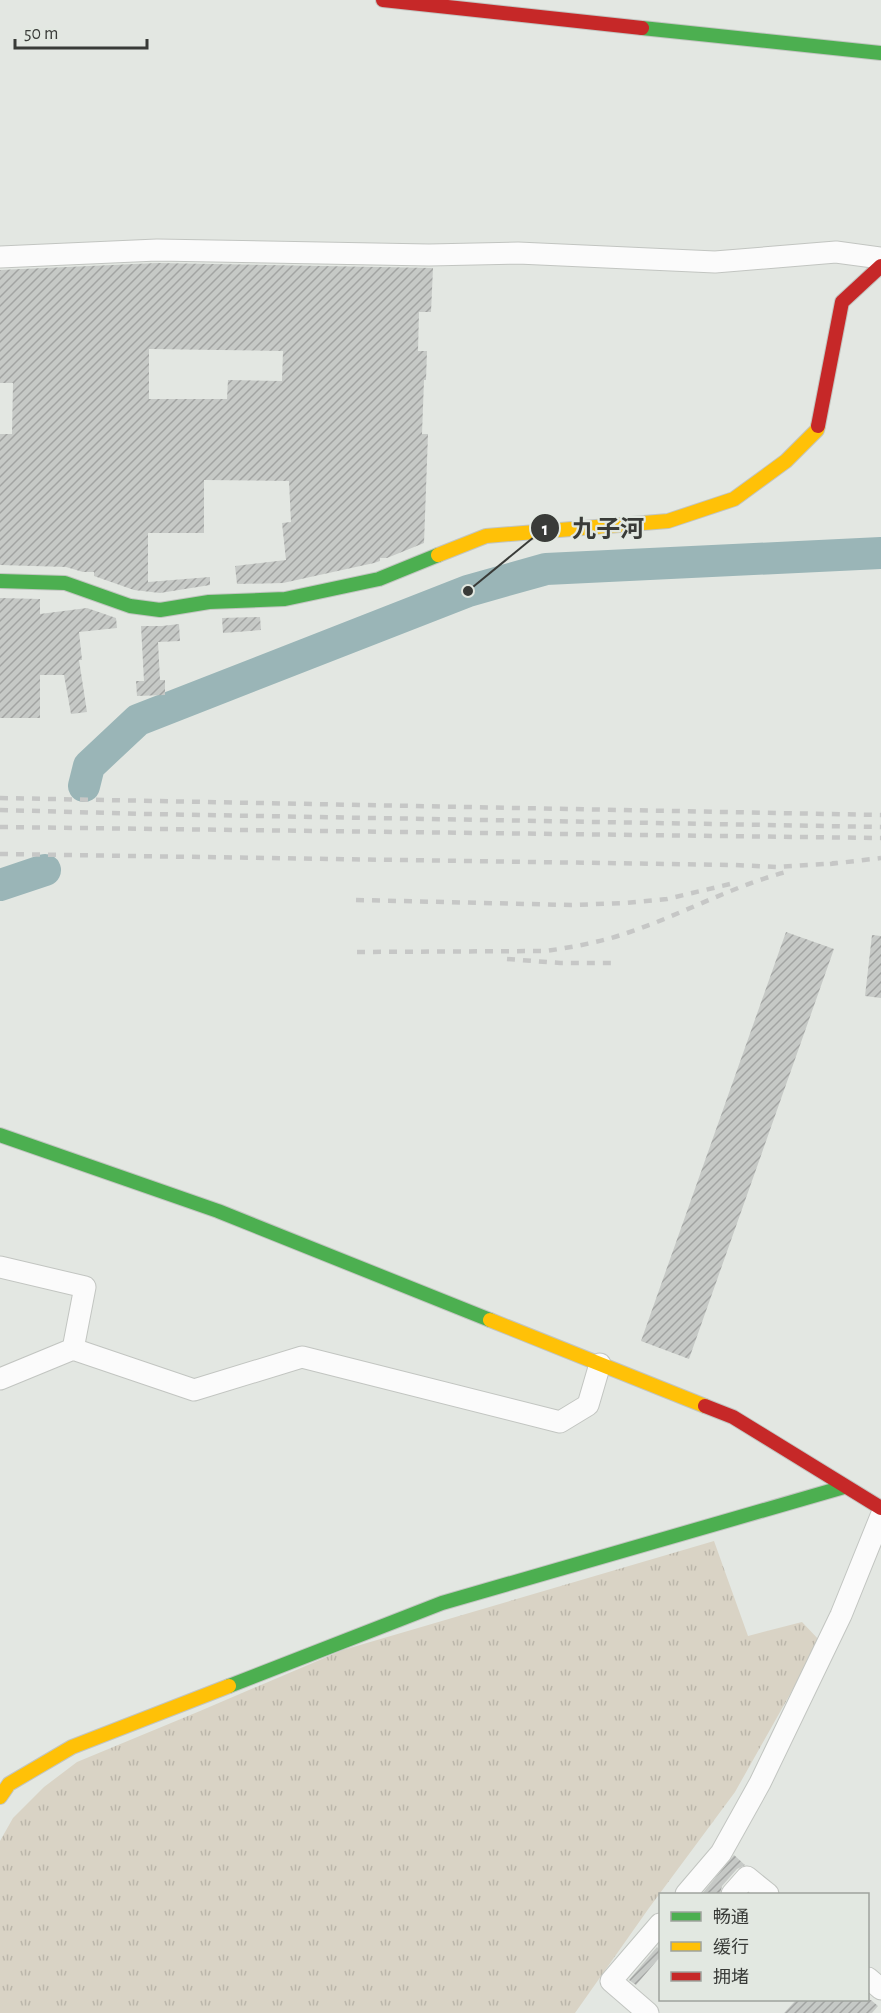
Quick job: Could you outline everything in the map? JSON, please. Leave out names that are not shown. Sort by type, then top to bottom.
[{"type":"street","points":[[383,0],[881,53]]},
{"type":"street","points":[[0,257],[157,250],[429,255],[518,253],[715,262],[836,252],[881,258]]},
{"type":"street","points":[[0,581],[65,583],[130,606],[160,610],[209,602],[285,599],[379,579],[486,536],[668,521],[734,499],[786,461],[818,430],[842,302],[881,266]]},
{"type":"street","points":[[0,1135],[218,1211],[733,1417],[881,1508]]},
{"type":"street","points":[[0,1267],[85,1287],[73,1348]]},
{"type":"street","points":[[0,1379],[73,1348],[194,1390],[302,1357],[560,1422],[588,1406],[600,1364]]},
{"type":"street","points":[[0,1797],[9,1784],[72,1748],[442,1603],[844,1487]]},
{"type":"street","points":[[687,1893],[721,1853],[760,1783],[841,1615],[881,1516]]},
{"type":"street","points":[[733,1893],[747,1877],[767,1893]]},
{"type":"street","points":[[648,2013],[611,1981],[659,1925]]},
{"type":"street","points":[[869,1980],[881,1989]]},
{"type":"green space","points":[[714,1541],[748,1636],[802,1622],[820,1641],[735,1792],[659,1893],[575,2013],[0,2013],[0,1841],[13,1818],[44,1787],[77,1762],[343,1650]]},
{"type":"building","points":[[157,263],[433,268],[431,312],[419,312],[418,351],[427,351],[422,434],[428,434],[424,543],[387,558],[380,558],[380,561],[374,563],[283,583],[237,584],[235,566],[286,560],[282,523],[291,522],[289,481],[204,480],[204,533],[148,533],[148,582],[210,577],[210,585],[160,593],[134,590],[94,576],[94,572],[83,572],[66,567],[0,565],[0,434],[12,434],[13,383],[0,383],[0,270]],"holes":[[[149,349],[283,351],[282,381],[228,380],[227,399],[149,399]]]},
{"type":"building","points":[[0,598],[40,599],[40,614],[87,608],[116,618],[117,628],[79,632],[82,660],[79,660],[87,712],[71,714],[64,675],[40,675],[40,718],[0,718]]},
{"type":"building","points":[[260,617],[261,630],[223,633],[222,618]]},
{"type":"building","points":[[179,624],[180,641],[158,642],[160,680],[165,680],[165,695],[137,696],[136,681],[144,681],[141,626]]},
{"type":"building","points":[[786,932],[834,949],[689,1359],[641,1341]]},
{"type":"building","points":[[872,935],[881,936],[881,998],[865,996]]},
{"type":"building","points":[[734,1855],[745,1865],[737,1869],[722,1886],[720,1893],[703,1893]]},
{"type":"building","points":[[657,1947],[659,1958],[636,1985],[629,1980]]},
{"type":"building","points":[[871,2000],[878,2006],[872,2013],[784,2013],[795,2001]]},
{"type":"waterway","points":[[84,786],[89,766],[138,720],[468,591],[546,569],[881,553]]},
{"type":"waterway","points":[[0,885],[45,870]]},
{"type":"railway","points":[[0,798],[881,815]]},
{"type":"railway","points":[[0,810],[881,827]]},
{"type":"railway","points":[[0,827],[881,838]]},
{"type":"railway","points":[[0,854],[777,867],[837,863]]},
{"type":"railway","points":[[830,864],[881,858]]},
{"type":"railway","points":[[357,952],[546,951],[577,946],[627,933],[745,885],[786,872]]},
{"type":"railway","points":[[356,900],[571,905],[626,903],[667,899],[730,884]]},
{"type":"railway","points":[[507,959],[560,963],[617,963]]},
{"type":"traffic: fast","points":[[642,28],[881,53]]},
{"type":"traffic: fast","points":[[0,581],[65,583],[130,606],[160,610],[209,602],[285,599],[379,579],[438,555]]},
{"type":"traffic: fast","points":[[0,1135],[218,1211],[490,1320]]},
{"type":"traffic: fast","points":[[229,1686],[442,1603],[844,1487]]},
{"type":"traffic: slow","points":[[438,555],[486,536],[668,521],[734,499],[786,461],[817,430],[818,426]]},
{"type":"traffic: slow","points":[[490,1320],[705,1406]]},
{"type":"traffic: slow","points":[[0,1797],[9,1784],[72,1747],[229,1686]]},
{"type":"traffic: jam","points":[[383,0],[642,28]]},
{"type":"traffic: jam","points":[[818,426],[842,302],[881,266]]},
{"type":"traffic: jam","points":[[705,1406],[733,1417],[881,1508]]},
{"type":"place","name":"九子河","points":[[468,591]]}]
